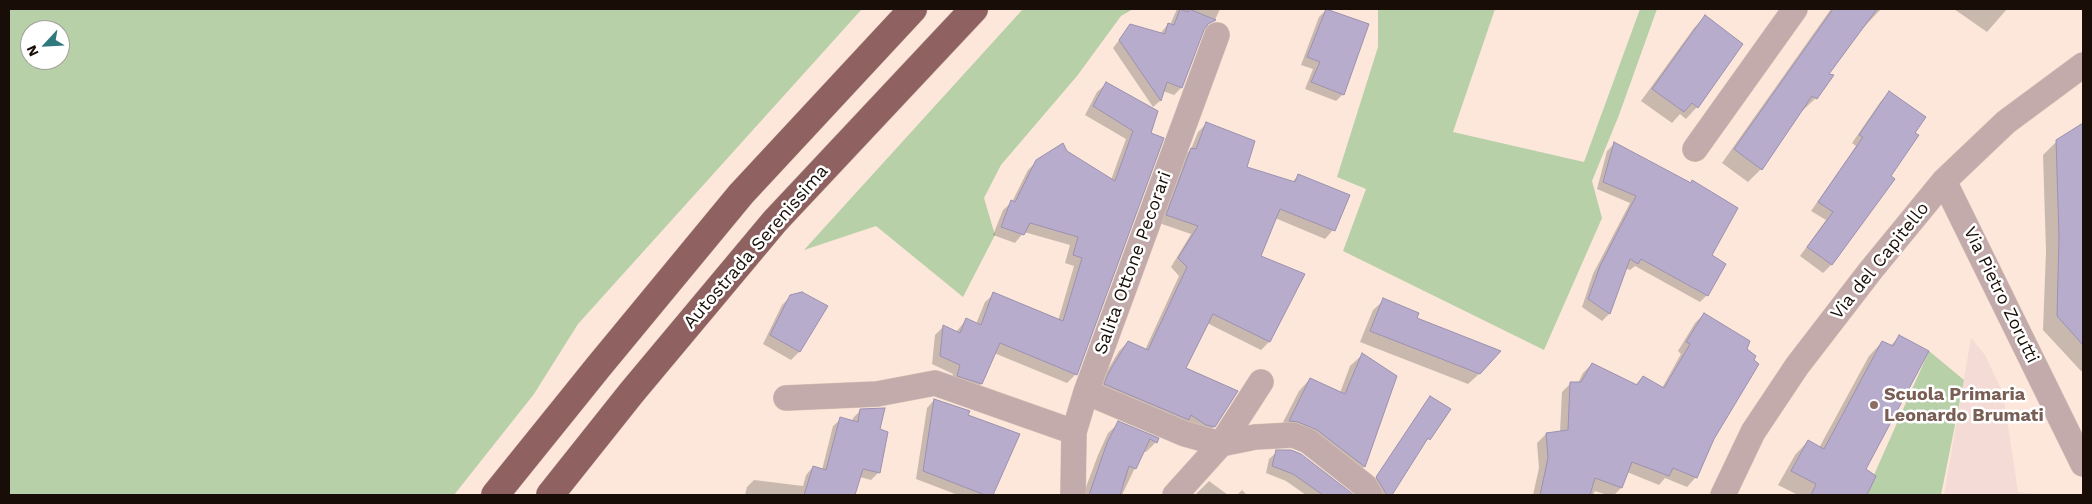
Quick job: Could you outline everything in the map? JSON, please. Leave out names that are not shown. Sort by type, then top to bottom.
[{"type":"highway","points":[[495,495],[741,194],[913,9]]},
{"type":"highway","name":"Autostrada Serenissima","points":[[550,495],[632,392],[775,221],[974,9]]},
{"type":"street","points":[[1695,149],[1795,9]]},
{"type":"street","name":"Salita Ottone Pecorari","points":[[1073,495],[1074,432],[1086,392],[1217,35]]},
{"type":"street","name":"Via del Capitello","points":[[1723,495],[1753,432],[1797,366],[1871,270],[1944,181],[2006,122],[2083,65]]},
{"type":"street","name":"Via Pietro Zorutti","points":[[1944,181],[2000,291],[2083,464]]},
{"type":"street","points":[[1175,495],[1220,444],[1261,382]]},
{"type":"street","points":[[786,398],[877,394],[935,383],[1074,432]]},
{"type":"street","points":[[1086,392],[1185,434],[1220,444],[1255,437],[1293,435],[1308,441],[1365,486],[1370,495]]},
{"type":"shaded area","points":[[1971,338],[1985,355],[2003,393],[2018,492],[2050,495],[1944,495]]},
{"type":"green space","points":[[9,9],[862,9],[578,324],[534,394],[454,495],[9,495]]},
{"type":"green space","points":[[1023,9],[1133,9],[1121,16],[1077,76],[1001,165],[984,198],[995,235],[963,297],[876,226],[804,250]]},
{"type":"green space","points":[[1378,9],[1495,9],[1453,132],[1584,162],[1640,9],[1657,9],[1619,115],[1592,181],[1602,218],[1544,350],[1343,251],[1366,189],[1337,177],[1378,47]]},
{"type":"green space","points":[[1929,351],[1964,380],[1941,495],[1865,495]]},
{"type":"building","points":[[1180,9],[1188,12],[1189,9],[1216,20],[1208,24],[1204,30],[1182,88],[1167,82],[1161,101],[1119,40],[1130,24],[1165,34],[1168,23],[1174,25]]},
{"type":"building","points":[[1326,9],[1369,24],[1344,95],[1311,82],[1320,62],[1307,57]]},
{"type":"building","points":[[1833,9],[1877,9],[1829,74],[1834,75],[1817,99],[1812,96],[1762,170],[1734,149]]},
{"type":"building","points":[[1705,15],[1743,44],[1698,108],[1692,103],[1684,112],[1652,89]]},
{"type":"building","points":[[1106,82],[1158,111],[1151,133],[1164,138],[1077,375],[1000,343],[982,384],[957,376],[960,365],[940,356],[943,325],[960,333],[966,318],[981,325],[993,292],[1063,321],[1082,258],[1073,255],[1078,237],[1030,223],[1024,235],[1001,227],[1011,200],[1015,202],[1036,160],[1063,143],[1067,151],[1115,181],[1133,131],[1093,106]]},
{"type":"building","points":[[1889,91],[1926,117],[1915,133],[1919,135],[1891,176],[1895,179],[1832,265],[1807,247],[1833,212],[1818,202],[1863,137],[1859,135]]},
{"type":"building","points":[[1206,122],[1255,141],[1247,167],[1295,182],[1298,174],[1350,195],[1335,231],[1280,209],[1261,256],[1305,274],[1270,342],[1213,314],[1186,368],[1238,391],[1215,427],[1206,425],[1191,415],[1189,420],[1104,384],[1128,341],[1148,350],[1187,267],[1178,258],[1198,226],[1166,215],[1191,148],[1196,149]]},
{"type":"building","points":[[2083,123],[2083,345],[2057,316],[2059,237],[2056,140]]},
{"type":"building","points":[[1614,142],[1691,183],[1692,180],[1738,208],[1712,255],[1726,264],[1708,296],[1641,259],[1638,264],[1630,259],[1610,314],[1588,299],[1600,266],[1636,196],[1603,182]]},
{"type":"building","points":[[802,292],[828,306],[800,352],[770,335],[790,295]]},
{"type":"building","points":[[1383,298],[1419,313],[1417,318],[1501,351],[1480,374],[1370,331]]},
{"type":"building","points":[[1704,313],[1750,341],[1747,349],[1756,356],[1754,360],[1759,364],[1714,439],[1697,478],[1673,468],[1669,476],[1632,462],[1622,488],[1595,478],[1590,495],[1540,495],[1548,458],[1546,433],[1568,430],[1570,382],[1581,382],[1592,363],[1637,385],[1643,376],[1664,388],[1690,344],[1686,342]]},
{"type":"building","name":"Scuola Primaria Leonardo Brumati","points":[[1899,335],[1929,351],[1866,469],[1876,476],[1867,495],[1811,495],[1816,484],[1791,471],[1808,440],[1824,449],[1882,341],[1893,346]]},
{"type":"building","points":[[1362,353],[1397,376],[1365,467],[1317,430],[1298,422],[1289,421],[1310,378],[1345,394]]},
{"type":"building","points":[[1430,396],[1451,409],[1430,440],[1428,438],[1392,495],[1387,495],[1376,477]]},
{"type":"building","points":[[934,399],[970,411],[968,415],[1020,434],[993,495],[985,495],[923,471]]},
{"type":"building","points":[[885,408],[880,429],[888,432],[880,473],[863,469],[855,495],[804,495],[813,466],[826,470],[840,417],[858,422],[860,409]]},
{"type":"building","points":[[1118,421],[1159,438],[1157,443],[1150,439],[1136,469],[1129,466],[1120,495],[1089,495],[1107,443]]},
{"type":"building","points":[[1276,450],[1291,450],[1301,454],[1354,495],[1323,495],[1293,474],[1272,466]]},
{"type":"place","name":"Scuola Primaria Leonardo Brumati","points":[[1874,405]]}]
